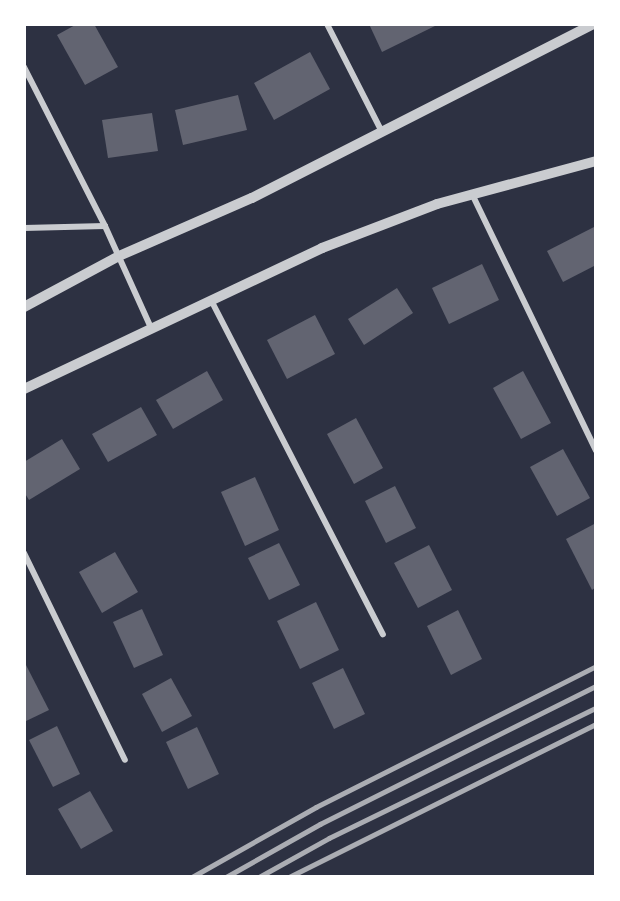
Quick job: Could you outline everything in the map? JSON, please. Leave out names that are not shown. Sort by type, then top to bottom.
[{"type":"street","points":[[327,24],[382,132]]},
{"type":"street","points":[[24,307],[119,256],[252,198],[594,24]]},
{"type":"street","points":[[24,67],[105,226],[151,328]]},
{"type":"street","points":[[24,389],[210,299],[322,248],[472,194],[596,161]]},
{"type":"street","points":[[472,194],[596,451]]},
{"type":"street","points":[[24,228],[105,226]]},
{"type":"street","points":[[210,299],[383,634]]},
{"type":"street","points":[[24,553],[125,760]]},
{"type":"building","points":[[77,24],[94,24],[118,67],[85,85],[57,35]]},
{"type":"building","points":[[369,24],[439,24],[382,52]]},
{"type":"building","points":[[310,52],[330,89],[274,120],[254,83]]},
{"type":"building","points":[[238,95],[247,130],[183,145],[175,110]]},
{"type":"building","points":[[152,113],[158,151],[108,158],[102,120]]},
{"type":"building","points":[[596,226],[596,265],[563,282],[547,251]]},
{"type":"building","points":[[482,264],[499,300],[449,324],[432,288]]},
{"type":"building","points":[[397,288],[413,313],[364,345],[348,319]]},
{"type":"building","points":[[315,315],[335,354],[287,379],[267,340]]},
{"type":"building","points":[[207,371],[223,400],[173,429],[156,400]]},
{"type":"building","points":[[523,371],[551,423],[521,439],[493,388]]},
{"type":"building","points":[[141,407],[157,435],[108,462],[92,434]]},
{"type":"building","points":[[356,418],[383,468],[354,484],[327,434]]},
{"type":"building","points":[[62,439],[80,469],[29,500],[24,492],[24,462]]},
{"type":"building","points":[[563,449],[590,498],[557,516],[530,467]]},
{"type":"building","points":[[255,477],[279,530],[245,546],[221,492]]},
{"type":"building","points":[[395,486],[416,528],[386,543],[365,501]]},
{"type":"building","points":[[596,523],[596,587],[592,590],[566,539]]},
{"type":"building","points":[[279,543],[300,585],[269,600],[248,558]]},
{"type":"building","points":[[429,545],[452,590],[418,608],[394,563]]},
{"type":"building","points":[[115,552],[138,592],[102,613],[79,572]]},
{"type":"building","points":[[316,602],[339,650],[300,669],[277,621]]},
{"type":"building","points":[[142,609],[163,655],[134,668],[113,622]]},
{"type":"building","points":[[458,610],[482,659],[451,675],[427,626]]},
{"type":"building","points":[[26,665],[49,710],[24,722],[24,666]]},
{"type":"building","points":[[343,668],[365,714],[334,729],[312,683]]},
{"type":"building","points":[[171,678],[192,716],[162,732],[142,694]]},
{"type":"building","points":[[57,726],[80,774],[53,787],[29,740]]},
{"type":"building","points":[[197,727],[219,774],[188,789],[166,742]]},
{"type":"building","points":[[90,791],[113,831],[81,849],[58,809]]},
{"type":"railway","points":[[192,877],[316,807],[596,666]]},
{"type":"railway","points":[[226,877],[320,824],[596,686]]},
{"type":"railway","points":[[259,877],[329,838],[596,708]]},
{"type":"railway","points":[[289,877],[596,724]]}]
